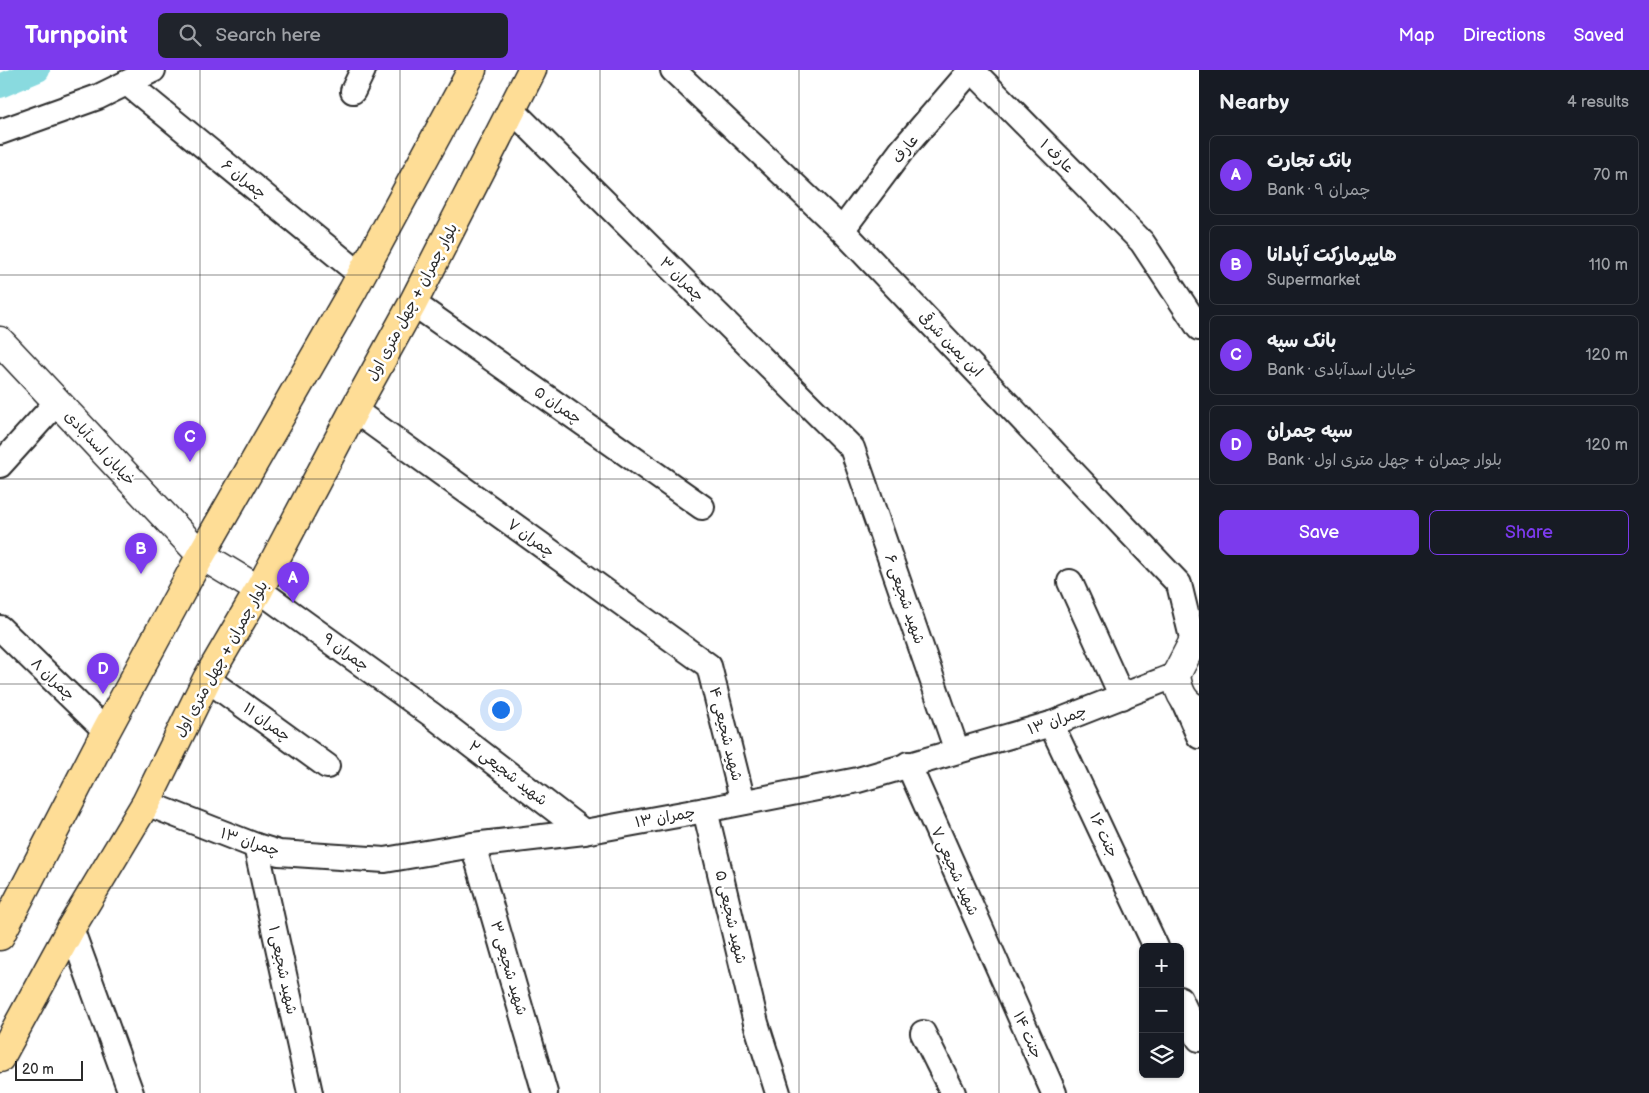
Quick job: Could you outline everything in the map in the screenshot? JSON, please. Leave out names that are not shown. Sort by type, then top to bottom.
[{"type":"main road","points":[[3,924],[202,555],[361,275],[472,70]]},
{"type":"main road","name":"بلوار چمران + چهل متری اول","points":[[0,1058],[71,928],[146,803],[207,679],[259,590],[413,303],[532,70]]},
{"type":"main road","name":"خیابان اسدآبادی","points":[[0,341],[202,555],[259,590]]},
{"type":"main road","points":[[1185,693],[1196,639]]},
{"type":"street","points":[[0,132],[98,97],[153,70]]},
{"type":"street","points":[[353,91],[363,70]]},
{"type":"street","name":"ابن یمین شرقی","points":[[673,70],[842,230],[1179,584],[1196,639]]},
{"type":"street","name":"عارف","points":[[842,230],[902,150],[972,70]]},
{"type":"street","name":"عارف ۱","points":[[972,70],[1142,242],[1199,328]]},
{"type":"street","name":"چمران ۶","points":[[127,83],[361,275]]},
{"type":"street","name":"چمران ۳","points":[[512,110],[852,448]]},
{"type":"street","name":"چمران ۵","points":[[413,303],[702,507]]},
{"type":"street","points":[[0,465],[57,402]]},
{"type":"street","name":"چمران ۷","points":[[354,410],[709,666]]},
{"type":"street","name":"شهید شجیعی ۶","points":[[852,448],[957,750]]},
{"type":"street","points":[[1070,582],[1122,697]]},
{"type":"street","name":"چمران ۹","points":[[259,590],[432,714]]},
{"type":"street","name":"چمران ۸","points":[[0,628],[106,731]]},
{"type":"street","name":"شهید شجیعی ۴","points":[[709,666],[743,802]]},
{"type":"street","name":"چمران ۱۱","points":[[207,679],[327,766]]},
{"type":"street","points":[[1185,693],[1199,736]]},
{"type":"street","name":"چمران ۱۳","points":[[146,803],[256,846],[279,852],[385,860],[584,832],[858,780],[1051,724],[1122,697],[1185,693]]},
{"type":"street","name":"شهید شجیعی ۲","points":[[432,714],[584,832]]},
{"type":"street","name":"جنت ۱۶","points":[[1051,724],[1154,943]]},
{"type":"street","name":"شهید شجیعی ۷","points":[[908,764],[1002,977]]},
{"type":"street","name":"شهید شجیعی ۵","points":[[705,810],[756,1023],[778,1093]]},
{"type":"street","name":"شهید شجیعی ۱","points":[[256,846],[310,1093]]},
{"type":"street","name":"شهید شجیعی ۳","points":[[474,846],[544,1092]]},
{"type":"street","points":[[71,928],[131,1093]]},
{"type":"street","name":"جنت ۱۴","points":[[1002,977],[1054,1093]]},
{"type":"street","points":[[1184,1007],[1199,1039]]},
{"type":"street","points":[[923,1034],[953,1093]]},
{"type":"waterway","points":[[0,86],[38,70]]},
{"type":"place","name":"بانک سپه","points":[[190,462]]},
{"type":"place","name":"هایپرمارکت آپادانا","points":[[141,574]]},
{"type":"place","name":"بانک تجارت","points":[[293,603]]},
{"type":"place","name":"سپه چمران","points":[[103,694]]}]
